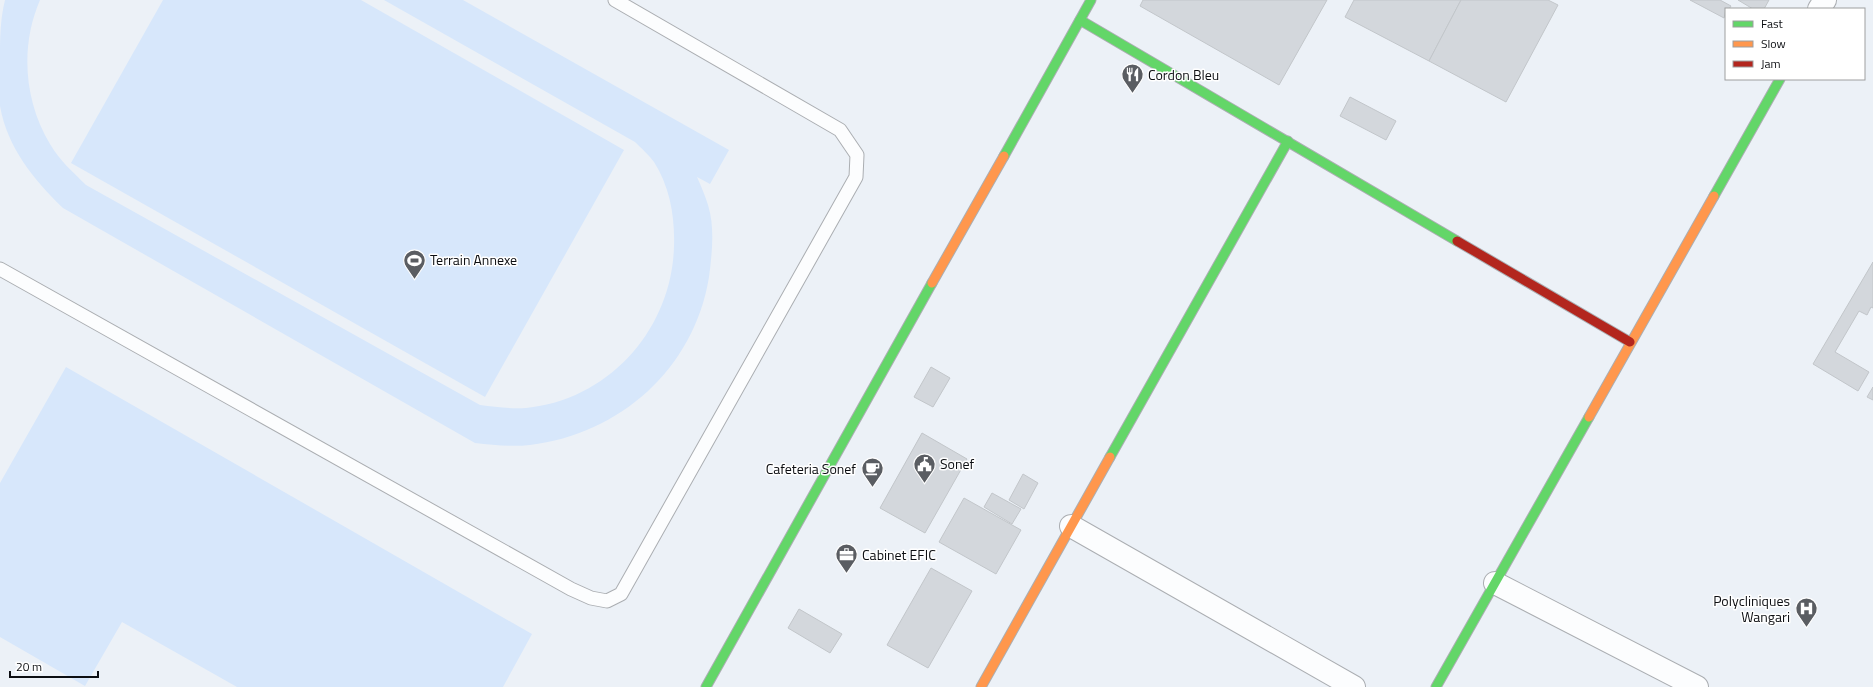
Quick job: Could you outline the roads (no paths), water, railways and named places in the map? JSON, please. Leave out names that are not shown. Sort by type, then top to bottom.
[{"type":"street","points":[[706,687],[1091,0]]},
{"type":"street","points":[[1080,20],[1630,342]]},
{"type":"street","points":[[1436,687],[1779,80]]},
{"type":"street","points":[[981,687],[1288,141]]},
{"type":"street","points":[[1071,526],[1354,687]]},
{"type":"street","points":[[1495,583],[1697,687]]},
{"type":"lane","points":[[0,269],[571,589],[591,598],[607,601],[621,594],[852,184],[856,176],[857,156],[840,130],[615,0]]},
{"type":"place","name":"Cordon Bleu","points":[[1133,94]]},
{"type":"place","name":"Terrain Annexe","points":[[414,280]]},
{"type":"place","name":"Sonef","points":[[925,484]]},
{"type":"place","name":"Cafeteria Sonef","points":[[872,488]]},
{"type":"place","name":"Cabinet EFIC","points":[[847,574]]},
{"type":"place","name":"Polycliniques Wangari","points":[[1806,628]]}]
